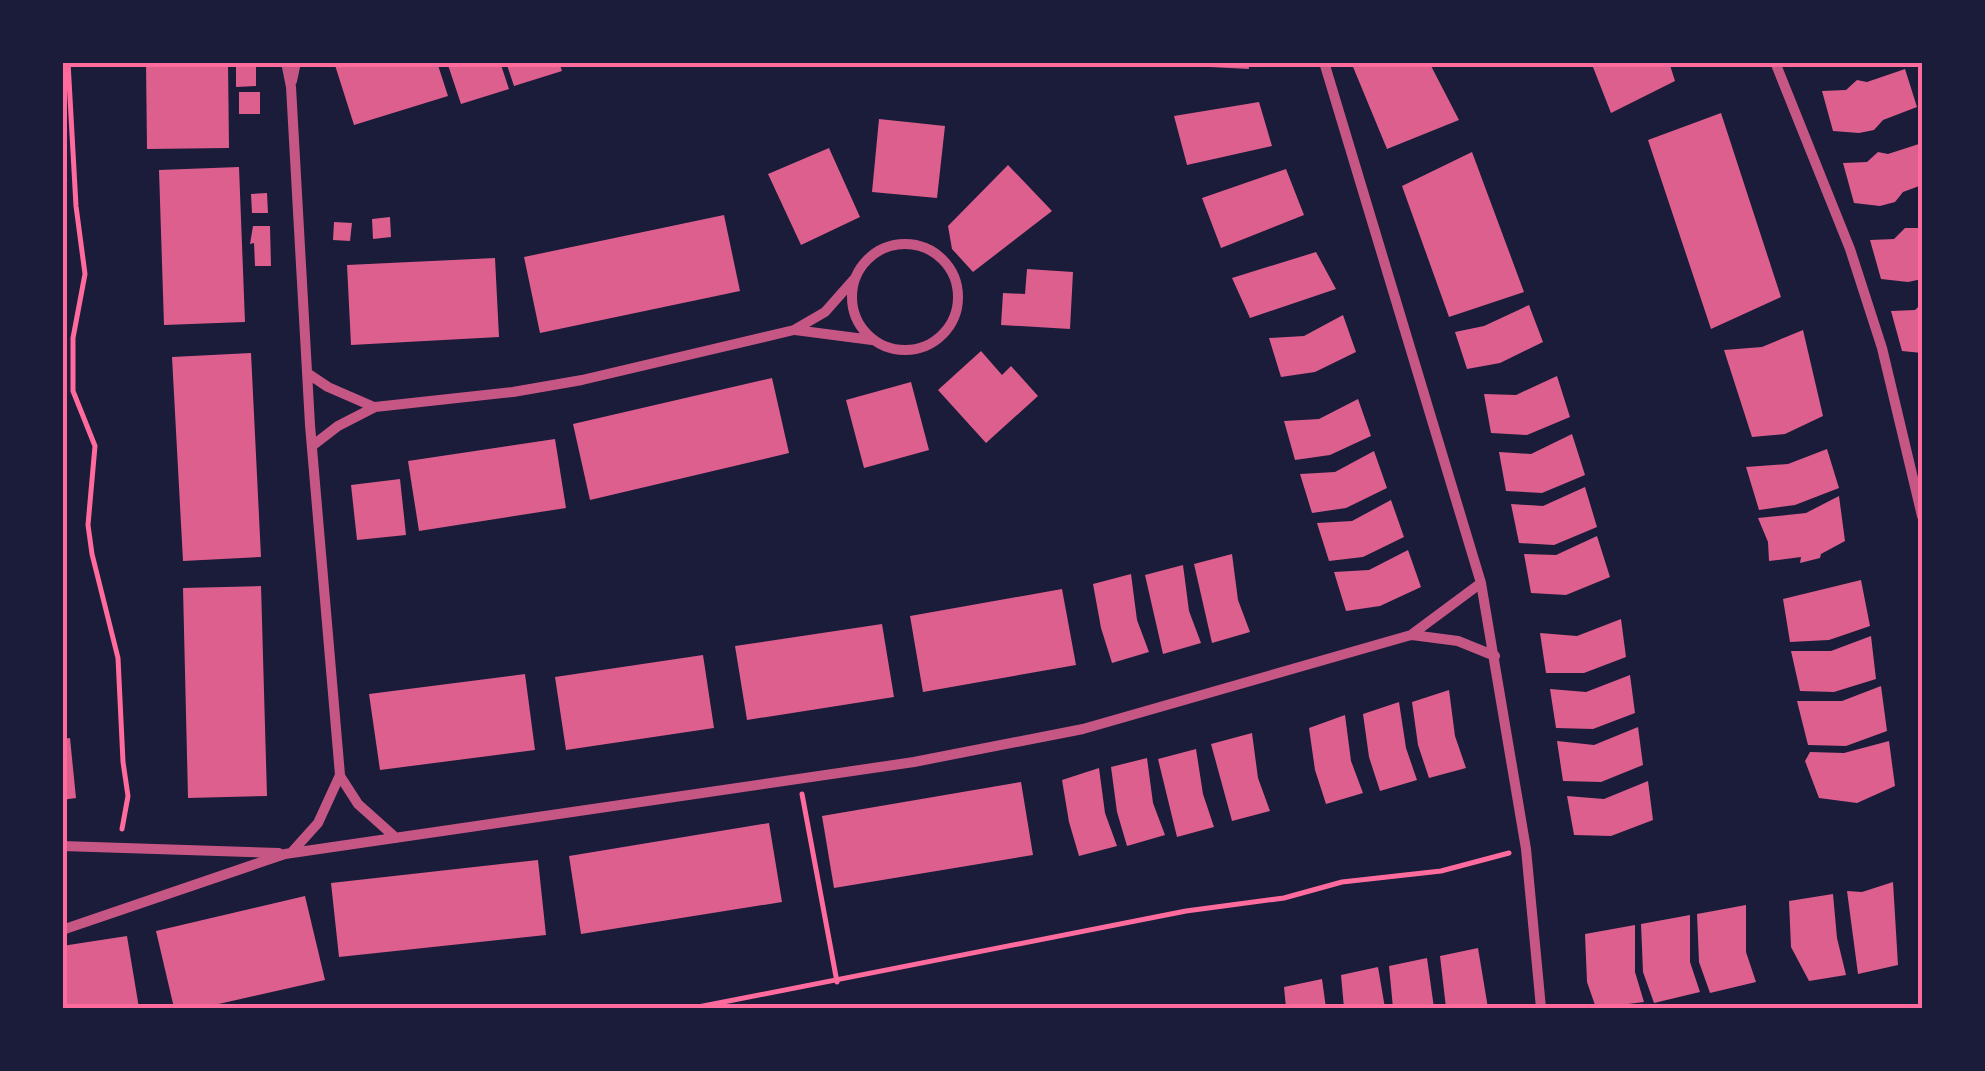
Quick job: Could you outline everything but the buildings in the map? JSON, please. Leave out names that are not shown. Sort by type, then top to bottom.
[{"type":"street","points":[[286,62],[291,87],[312,446],[340,775],[358,804],[396,838]]},
{"type":"street","points":[[291,87],[296,62]]},
{"type":"street","points":[[1324,62],[1481,583],[1526,849],[1544,1007]]},
{"type":"street","points":[[1775,62],[1850,249],[1882,348],[1922,516]]},
{"type":"street","points":[[312,446],[338,426],[375,407],[514,392],[582,380],[794,330],[825,312],[864,262],[877,252],[910,244],[926,248],[940,258],[957,285],[954,318],[932,342],[917,349],[900,350],[876,341],[794,330]]},
{"type":"street","points":[[856,277],[853,309],[859,324],[876,341]]},
{"type":"street","points":[[307,373],[350,398],[375,407]]},
{"type":"street","points":[[62,846],[288,853],[930,759],[1083,729],[1411,636],[1481,583]]},
{"type":"street","points":[[1411,636],[1458,641],[1495,656]]},
{"type":"street","points":[[62,930],[288,853],[318,823],[340,775]]},
{"type":"path","points":[[68,62],[76,206],[85,274],[73,338],[73,391],[95,446],[88,525],[118,658],[128,796],[119,847]]},
{"type":"path","points":[[799,780],[837,982]]},
{"type":"path","points":[[693,1008],[1186,911],[1284,898],[1342,882],[1441,871],[1526,849]]}]
